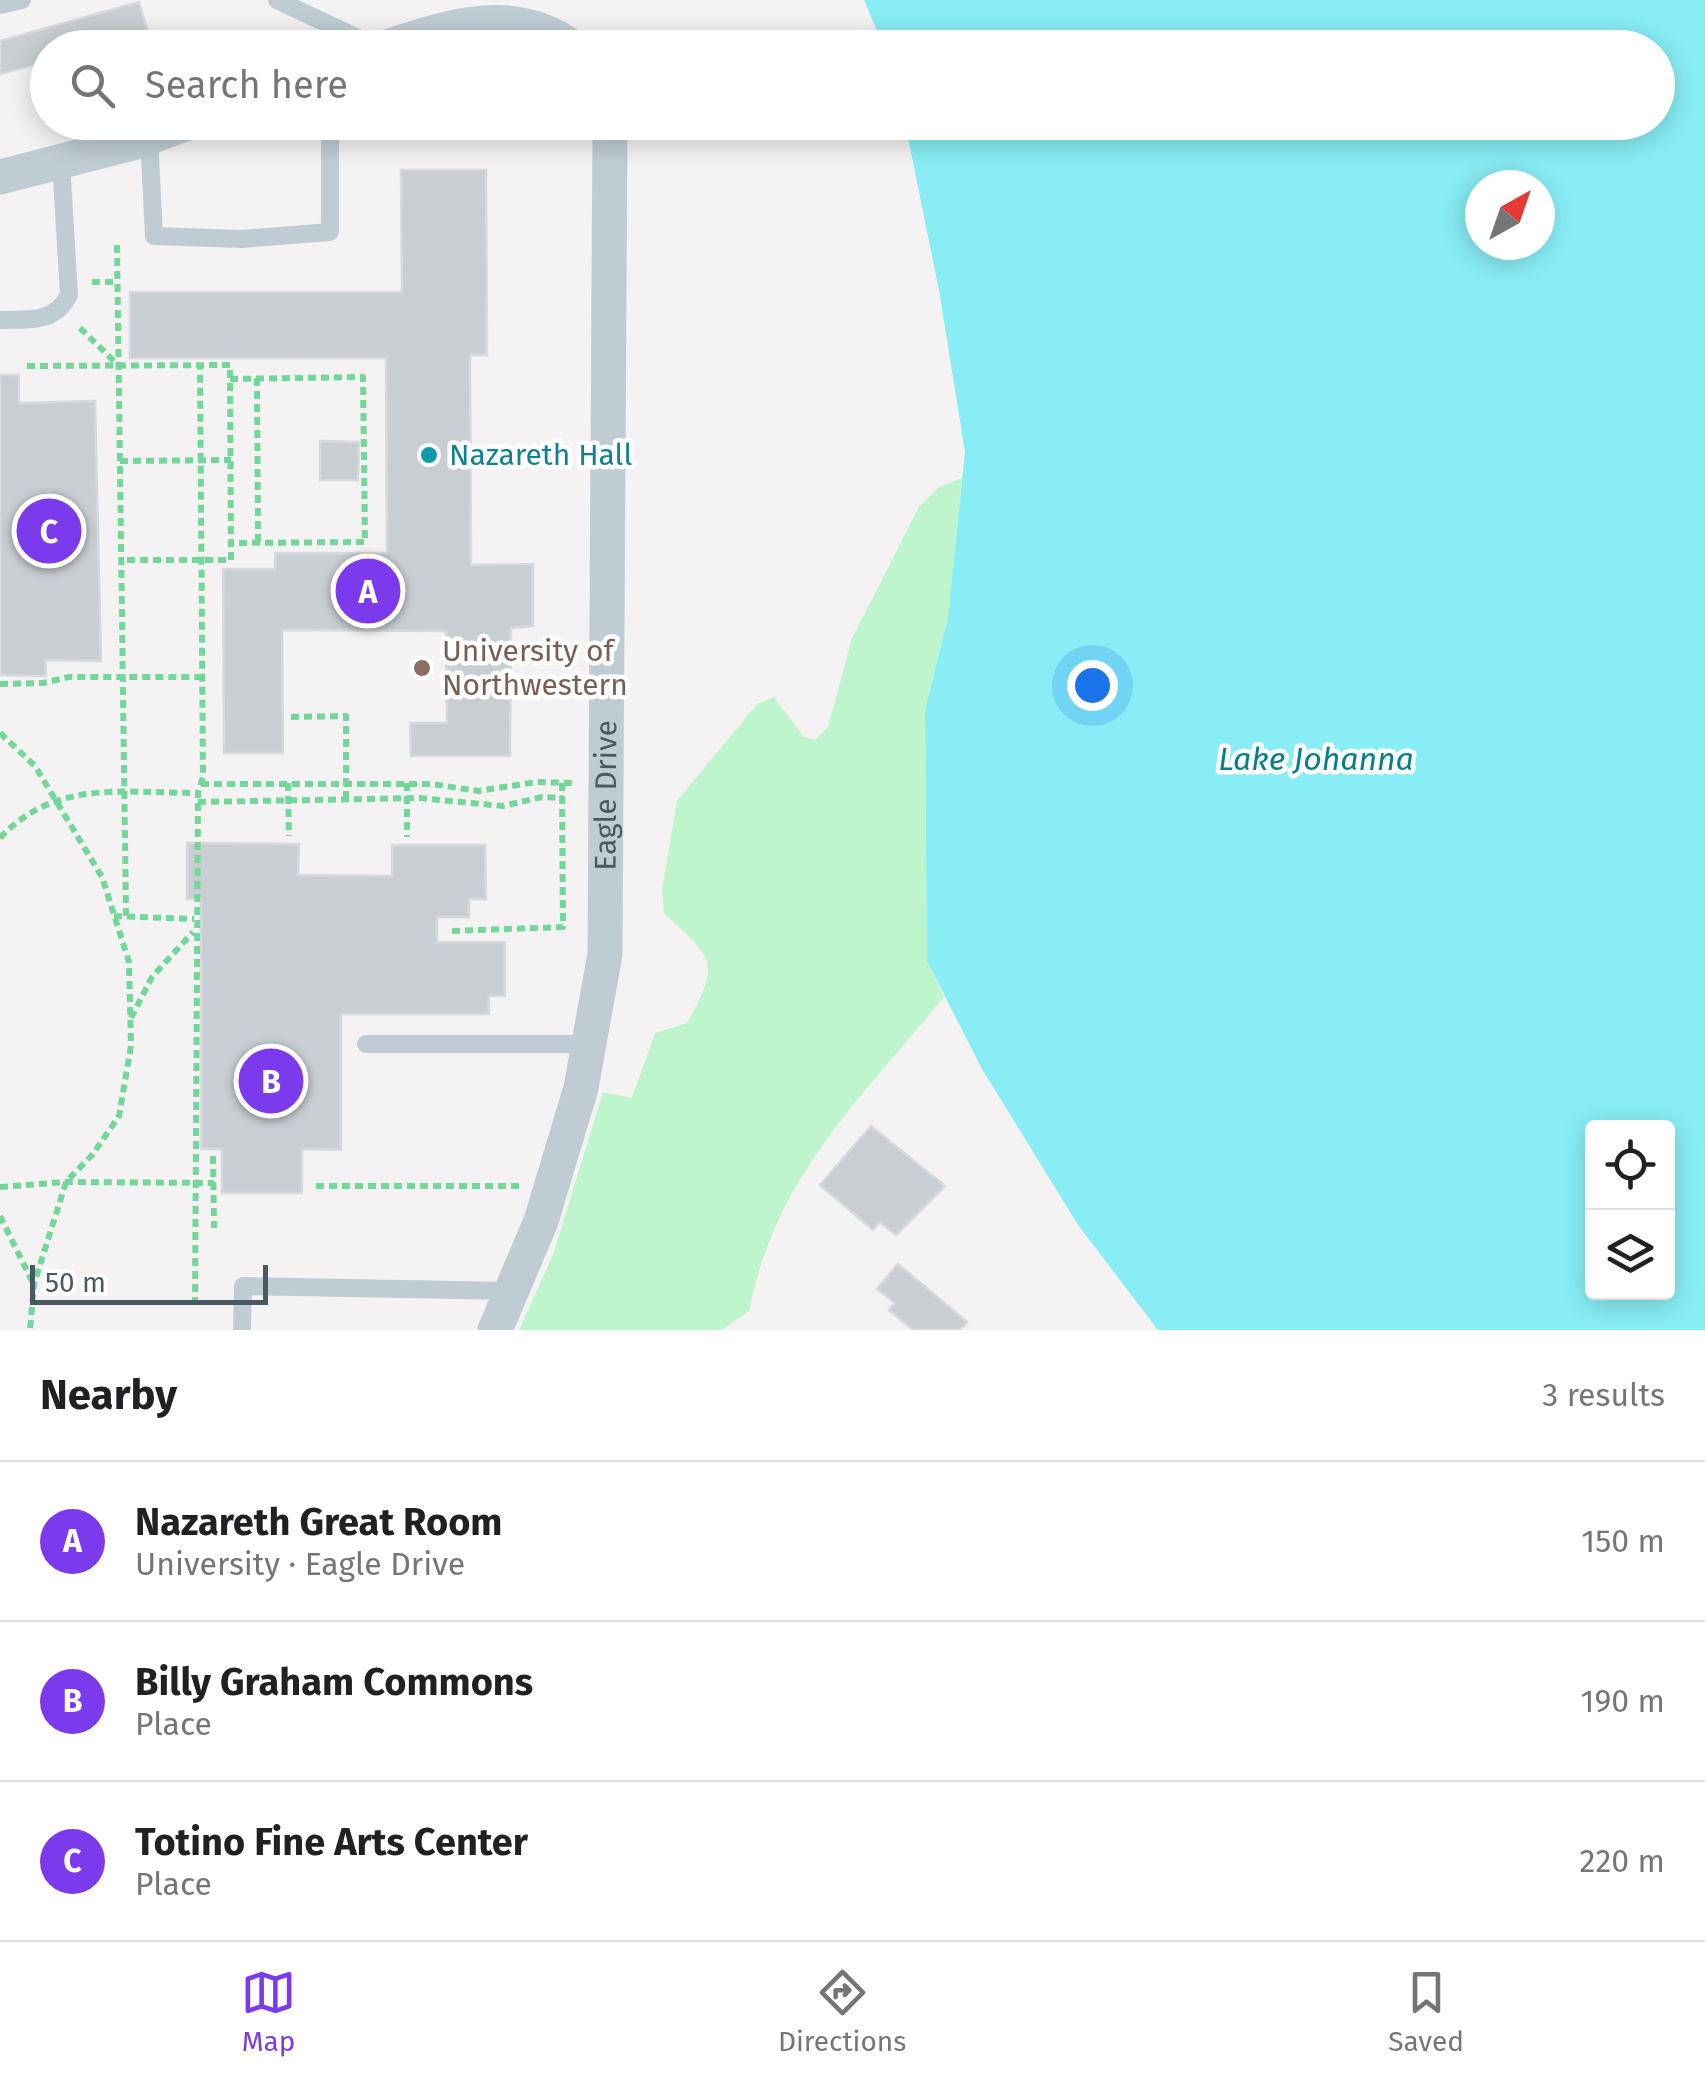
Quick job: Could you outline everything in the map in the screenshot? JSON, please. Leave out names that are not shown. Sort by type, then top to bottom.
[{"type":"street","points":[[440,30],[492,19],[543,30]]},
{"type":"street","points":[[0,177],[142,140]]},
{"type":"street","name":"Eagle Drive","points":[[495,1330],[551,1186],[589,1044],[605,954],[610,140]]},
{"type":"lane","points":[[0,4],[22,0]]},
{"type":"lane","points":[[277,0],[342,30]]},
{"type":"lane","points":[[149,140],[154,236],[242,238],[330,232],[330,140]]},
{"type":"lane","points":[[0,320],[46,319],[61,310],[69,296],[61,162]]},
{"type":"lane","points":[[366,1044],[589,1044]]},
{"type":"lane","points":[[242,1330],[243,1286],[511,1291]]},
{"type":"path","points":[[117,245],[126,916]]},
{"type":"path","points":[[91,282],[118,282]]},
{"type":"path","points":[[80,328],[119,366]]},
{"type":"path","points":[[27,366],[230,365],[231,560],[122,560]]},
{"type":"path","points":[[194,1305],[194,919],[203,678],[200,366]]},
{"type":"path","points":[[230,379],[363,377],[365,542],[231,542]]},
{"type":"path","points":[[257,378],[258,543]]},
{"type":"path","points":[[120,461],[230,460]]},
{"type":"path","points":[[0,684],[123,677],[203,678]]},
{"type":"path","points":[[291,717],[346,716],[346,799]]},
{"type":"path","points":[[0,733],[35,766],[51,799],[102,876],[129,962],[131,1046],[119,1116],[93,1154],[66,1182],[34,1284],[30,1330]]},
{"type":"path","points":[[452,932],[563,927],[562,782]]},
{"type":"path","points":[[201,784],[406,783],[478,791],[562,782],[604,784]]},
{"type":"path","points":[[406,783],[407,837]]},
{"type":"path","points":[[288,784],[289,836]]},
{"type":"path","points":[[0,838],[21,816],[51,799],[124,793],[289,800],[406,798],[502,806],[562,798]]},
{"type":"path","points":[[114,916],[194,919]]},
{"type":"path","points":[[130,1020],[152,977],[194,932]]},
{"type":"path","points":[[213,1156],[214,1228]]},
{"type":"path","points":[[0,1187],[66,1182],[214,1183]]},
{"type":"path","points":[[316,1186],[551,1186]]},
{"type":"path","points":[[0,1216],[34,1284]]},
{"type":"green space","points":[[962,478],[948,617],[925,710],[927,961],[944,997],[852,1106],[800,1179],[762,1263],[749,1311],[722,1330],[519,1330],[553,1255],[603,1092],[632,1098],[655,1033],[687,1023],[705,985],[707,961],[664,913],[662,889],[677,801],[757,704],[774,697],[804,737],[815,740],[828,727],[852,638],[919,507],[939,487]]},
{"type":"water","name":"Lake Johanna","points":[[864,0],[1705,0],[1705,1330],[1158,1330],[1078,1225],[982,1069],[927,961],[925,710],[948,617],[965,452],[939,290],[908,140],[1675,140],[1675,30],[877,30]]},
{"type":"building","points":[[139,2],[147,30],[39,30]]},
{"type":"building","points":[[30,33],[30,66],[0,74],[0,41]]},
{"type":"building","name":"Nazareth Hall","points":[[401,170],[486,170],[487,355],[470,355],[471,565],[533,564],[533,626],[511,628],[510,756],[411,756],[410,723],[447,723],[446,631],[282,630],[283,753],[224,753],[223,569],[275,569],[275,553],[387,553],[386,358],[130,358],[130,292],[402,292]]},
{"type":"building","points":[[0,375],[19,375],[19,403],[95,401],[101,661],[45,660],[46,676],[0,675]]},
{"type":"building","points":[[320,441],[359,442],[358,480],[320,480]]},
{"type":"building","points":[[187,843],[299,844],[298,875],[392,876],[392,845],[485,845],[486,899],[469,899],[469,917],[437,917],[437,942],[505,942],[505,996],[489,996],[489,1014],[341,1014],[341,1150],[302,1149],[302,1193],[222,1193],[222,1149],[201,1149],[201,899],[187,899]]},
{"type":"building","points":[[871,1126],[945,1186],[896,1235],[880,1222],[873,1230],[820,1185]]},
{"type":"building","points":[[898,1264],[967,1322],[960,1330],[913,1330],[889,1310],[895,1303],[877,1289]]},
{"type":"place","name":"Nazareth Hall","points":[[429,455]]},
{"type":"place","name":"Totino Fine Arts Center","points":[[49,531]]},
{"type":"place","name":"Nazareth Great Room","points":[[368,591]]},
{"type":"place","name":"University of Northwestern","points":[[422,668]]},
{"type":"place","name":"Billy Graham Commons","points":[[271,1081]]}]
